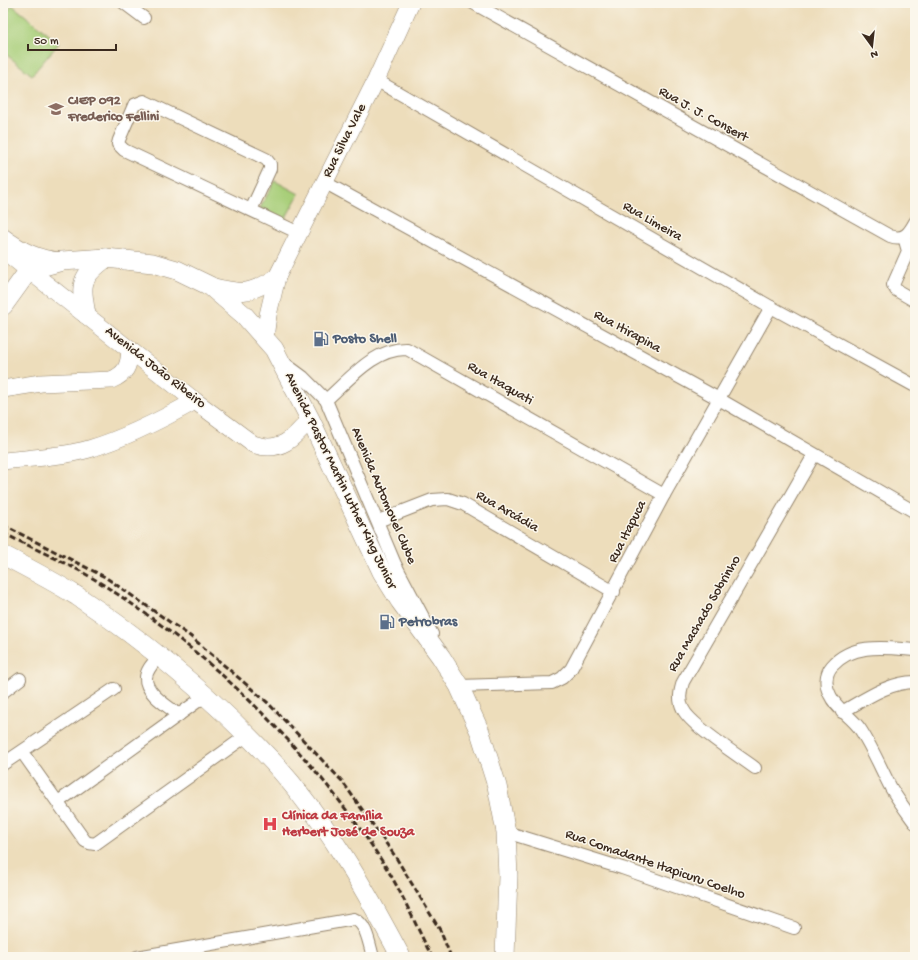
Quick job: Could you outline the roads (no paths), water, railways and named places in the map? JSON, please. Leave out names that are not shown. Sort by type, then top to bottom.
[{"type":"main road","name":"Rua Silva Vale","points":[[265,338],[268,315],[277,277],[376,80],[410,3]]},
{"type":"main road","points":[[3,237],[30,255],[45,260],[62,261]]},
{"type":"main road","name":"Avenida João Ribeiro","points":[[3,250],[195,401],[253,444],[263,448],[284,444],[296,436],[310,419]]},
{"type":"main road","points":[[86,314],[82,292],[84,279],[93,268],[106,258]]},
{"type":"main road","name":"Avenida Pastor Martin Luther King Junior","points":[[29,270],[62,261],[106,258],[153,263],[177,270],[210,286],[244,315],[265,338],[280,361],[310,419],[382,572],[400,601],[441,657],[459,686],[480,732],[498,786],[506,832],[508,876],[505,957]]},
{"type":"main road","points":[[3,306],[29,270]]},
{"type":"main road","points":[[210,286],[241,293],[262,287],[277,277]]},
{"type":"main road","points":[[4,389],[41,383],[111,380],[120,376],[126,371],[129,363],[130,350]]},
{"type":"main road","points":[[3,460],[46,457],[88,450],[160,421],[195,401]]},
{"type":"main road","points":[[3,554],[76,596],[159,656],[205,696],[273,763],[307,805],[335,845],[382,921],[401,957]]},
{"type":"street","points":[[124,3],[144,18]]},
{"type":"street","name":"Rua J. J. Consert","points":[[473,3],[890,236],[896,238],[904,237]]},
{"type":"street","name":"Rua Limeira","points":[[376,80],[771,307],[915,386]]},
{"type":"street","points":[[251,210],[270,169],[270,164],[266,159],[144,101],[134,105],[119,140],[120,148],[299,233]]},
{"type":"street","name":"Rua Itirapina","points":[[324,182],[718,400],[915,512]]},
{"type":"street","points":[[915,222],[909,233],[904,237],[908,251],[893,285],[896,290],[915,301]]},
{"type":"street","name":"Rua Itapuca","points":[[459,686],[552,683],[562,678],[572,669],[664,495],[771,307]]},
{"type":"street","name":"Rua Itaquati","points":[[326,400],[384,352],[396,349],[407,349],[664,495]]},
{"type":"street","name":"Avenida Automovel Clube","points":[[280,361],[303,377],[326,400],[395,564],[406,588],[426,622],[441,657]]},
{"type":"street","name":"Rua Machado Sobrinho","points":[[755,768],[691,720],[683,709],[679,699],[680,691],[683,682],[814,455]]},
{"type":"street","name":"Rua Arcádia","points":[[378,521],[432,500],[448,499],[463,504],[614,592]]},
{"type":"street","points":[[915,650],[880,648],[862,649],[836,661],[830,670],[827,686],[834,702],[859,728],[892,789],[915,823]]},
{"type":"street","points":[[159,656],[148,670],[146,678],[148,685],[151,691],[179,715]]},
{"type":"street","points":[[3,692],[20,680]]},
{"type":"street","points":[[842,712],[873,694],[903,682],[915,682]]},
{"type":"street","points":[[3,764],[114,689]]},
{"type":"street","points":[[58,802],[205,696]]},
{"type":"street","points":[[22,752],[85,841],[95,844],[246,736]]},
{"type":"street","name":"Rua Comadante Itapicuru Coelho","points":[[506,832],[622,868],[794,928]]},
{"type":"street","points":[[137,957],[354,919],[360,922],[364,929],[374,957]]},
{"type":"railway","points":[[3,525],[105,577],[190,636],[268,703],[342,781],[395,856],[440,930],[451,957]]},
{"type":"railway","points":[[3,533],[91,577],[143,612],[182,642],[257,708],[291,743],[354,820],[389,872],[432,957]]},
{"type":"place","name":"CIEP 092 Frederico Fellini","points":[[56,109]]},
{"type":"place","name":"Posto Shell","points":[[321,339]]},
{"type":"place","name":"Petrobras","points":[[387,622]]},
{"type":"place","name":"Clínica da Família Herbert José de Souza","points":[[270,824]]}]
